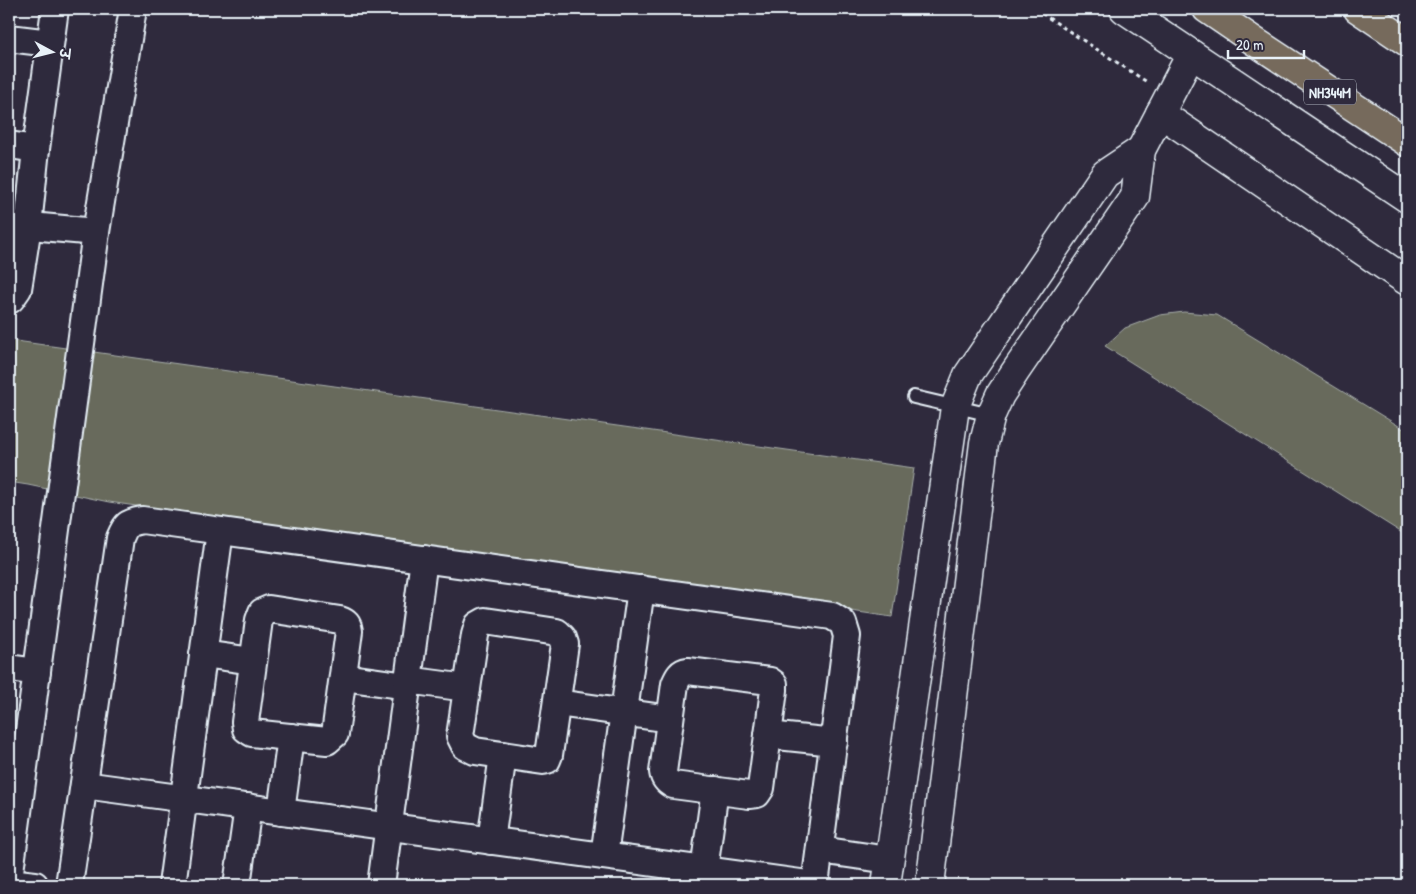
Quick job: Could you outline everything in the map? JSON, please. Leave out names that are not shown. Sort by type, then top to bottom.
[{"type":"highway","name":"NH344M","points":[[1207,9],[1407,142]]},
{"type":"highway","points":[[1358,9],[1407,42]]},
{"type":"street","points":[[9,300],[18,289],[19,225],[36,149],[55,9]]},
{"type":"street","points":[[35,885],[9,881],[96,232],[133,9]]},
{"type":"street","points":[[1124,9],[1407,198]]},
{"type":"street","points":[[9,38],[50,43]]},
{"type":"street","points":[[930,885],[984,443],[990,416],[1014,372],[1135,197],[1141,150],[1191,54]]},
{"type":"street","points":[[1160,113],[1407,281]]},
{"type":"street","points":[[9,145],[36,149]]},
{"type":"street","points":[[820,850],[888,873],[955,407],[968,375],[1105,174],[1141,150]]},
{"type":"street","points":[[19,225],[96,232]]},
{"type":"street","points":[[69,885],[120,538],[126,526],[133,522],[142,520],[220,530],[832,616],[842,623],[847,636],[815,885],[711,876],[604,856],[84,785]]},
{"type":"street","points":[[172,885],[220,530]]},
{"type":"street","points":[[381,885],[424,559]]},
{"type":"street","points":[[604,856],[641,589]]},
{"type":"street","points":[[269,609],[345,622],[348,625],[349,631],[335,734],[332,738],[327,741],[252,733],[246,729],[245,722],[253,661],[259,620],[262,612],[269,609]]},
{"type":"street","points":[[485,621],[557,632],[563,638],[565,644],[547,760],[475,751],[465,746],[460,736],[467,688],[474,635],[478,625],[485,621]]},
{"type":"street","points":[[203,654],[253,661]]},
{"type":"street","points":[[9,668],[37,672]]},
{"type":"street","points":[[688,671],[770,681],[774,684],[761,788],[758,794],[749,795],[673,785],[667,782],[663,772],[670,718],[675,684],[683,672],[688,671]]},
{"type":"street","points":[[343,677],[467,688]]},
{"type":"street","points":[[557,703],[670,718]]},
{"type":"street","points":[[768,735],[834,742]]},
{"type":"street","points":[[281,812],[291,737]]},
{"type":"street","points":[[491,841],[503,755]]},
{"type":"street","points":[[711,876],[715,790]]},
{"type":"street","points":[[237,885],[248,808]]},
{"type":"lane","points":[[914,397],[990,416]]},
{"type":"green space","points":[[1184,312],[1217,315],[1407,431],[1407,536],[1105,346],[1125,328],[1160,315]]},
{"type":"green space","points":[[9,340],[914,468],[892,617],[109,502],[9,482]]}]
